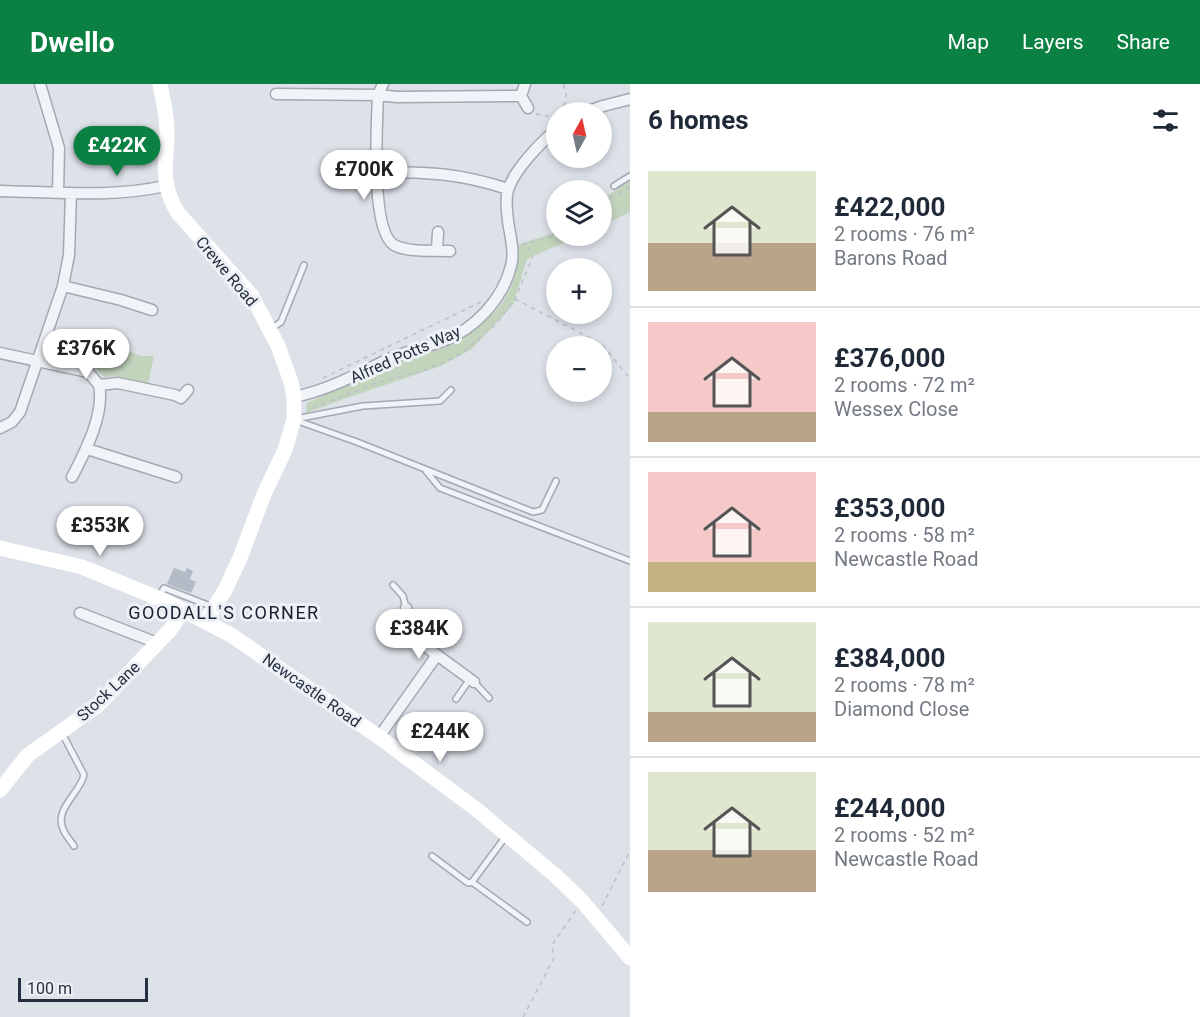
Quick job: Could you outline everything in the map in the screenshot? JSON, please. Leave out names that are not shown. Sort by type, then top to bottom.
[{"type":"main road","name":"Crewe Road","points":[[160,84],[166,117],[165,186],[170,201],[252,296],[283,360],[294,409]]},
{"type":"main road","points":[[210,614],[240,558],[264,494],[285,450],[294,409]]},
{"type":"main road","name":"Newcastle Road","points":[[0,548],[82,567],[184,610],[210,614],[252,648],[477,809],[582,901],[630,958]]},
{"type":"main road","name":"Stock Lane","points":[[0,790],[28,755],[96,706],[157,644],[176,623],[184,610]]},
{"type":"street","points":[[40,84],[59,148],[58,192]]},
{"type":"street","points":[[383,84],[378,95],[377,172],[381,217],[387,236],[392,243],[400,247],[450,251]]},
{"type":"street","points":[[525,84],[521,96],[528,108]]},
{"type":"street","points":[[276,94],[397,97],[521,96]]},
{"type":"street","points":[[612,103],[630,99]]},
{"type":"street","points":[[377,172],[446,173],[479,179],[508,189],[526,160],[546,140]]},
{"type":"street","points":[[0,191],[145,190],[165,186]]},
{"type":"street","name":"Alfred Potts Way","points":[[294,409],[340,383],[394,357],[445,340],[472,324],[498,296],[507,281],[512,263],[506,205],[508,189]]},
{"type":"street","points":[[0,428],[12,422],[20,412],[63,286],[69,255],[71,192]]},
{"type":"street","points":[[437,250],[438,232]]},
{"type":"street","points":[[63,286],[152,310]]},
{"type":"street","points":[[0,353],[88,372],[99,385],[101,400],[87,449],[72,477]]},
{"type":"street","points":[[99,385],[118,383],[182,398],[188,390]]},
{"type":"street","points":[[87,449],[176,477]]},
{"type":"street","points":[[406,608],[409,620],[422,644],[472,680]]},
{"type":"street","points":[[80,613],[157,644]]},
{"type":"street","points":[[396,624],[409,620]]},
{"type":"street","points":[[379,737],[437,655]]},
{"type":"lane","points":[[614,186],[630,176]]},
{"type":"lane","points":[[270,330],[280,322],[304,265]]},
{"type":"lane","points":[[294,409],[440,401],[452,390]]},
{"type":"lane","points":[[294,409],[425,469],[533,512],[542,510],[556,481]]},
{"type":"lane","points":[[425,469],[440,488],[630,561]]},
{"type":"lane","points":[[393,585],[403,596],[406,608]]},
{"type":"lane","points":[[159,599],[164,588],[210,614]]},
{"type":"lane","points":[[456,699],[472,680],[489,698]]},
{"type":"lane","points":[[61,732],[84,775],[82,783],[65,808],[62,817],[62,828],[74,846]]},
{"type":"lane","points":[[472,882],[507,835]]},
{"type":"lane","points":[[432,856],[527,922]]},
{"type":"path","points":[[563,84],[567,94],[566,102]]},
{"type":"path","points":[[528,108],[534,114],[546,116]]},
{"type":"path","points":[[612,197],[630,187]]},
{"type":"path","points":[[512,246],[527,244],[546,236]]},
{"type":"path","points":[[294,409],[308,410],[376,383],[426,370],[461,354],[496,324],[515,299],[533,256],[527,244]]},
{"type":"path","points":[[318,380],[498,296]]},
{"type":"path","points":[[515,299],[602,344],[630,379]]},
{"type":"path","points":[[596,917],[630,851]]},
{"type":"path","points":[[523,1017],[554,958],[552,945],[582,901]]},
{"type":"green space","points":[[630,180],[630,212],[612,221],[612,192]]},
{"type":"green space","points":[[546,236],[546,246],[556,246],[527,259],[513,305],[472,349],[441,366],[306,413],[307,403],[464,335],[482,324],[508,293],[516,271],[519,244]]},
{"type":"green space","points":[[87,335],[141,356],[154,356],[148,384],[117,376],[104,377],[96,369],[76,362]]},
{"type":"building","points":[[174,568],[185,572],[187,568],[193,571],[190,579],[196,582],[191,593],[167,584]]},
{"type":"district","name":"GOODALL'S CORNER","points":[[224,613]]}]
